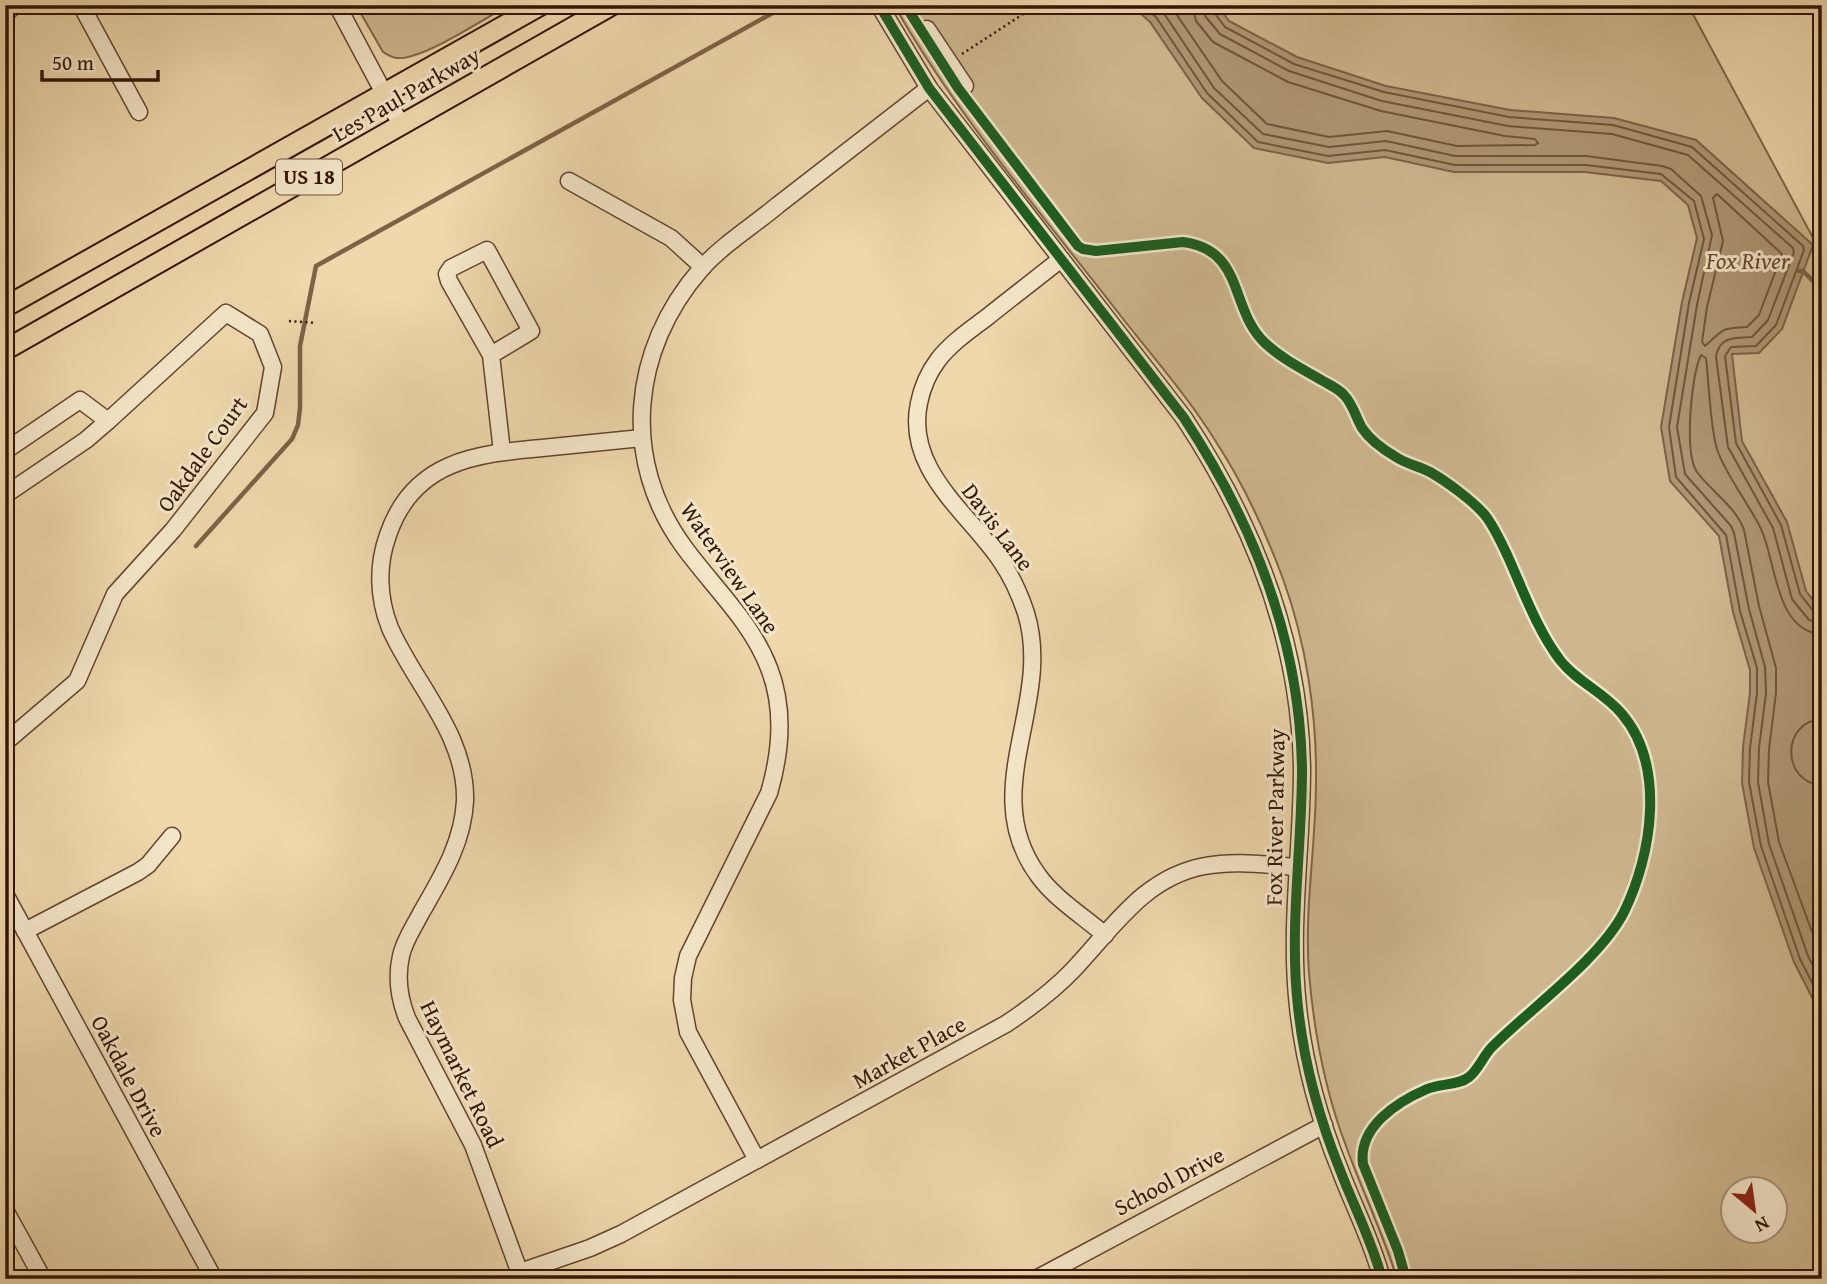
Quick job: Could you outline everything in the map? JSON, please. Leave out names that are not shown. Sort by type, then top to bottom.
[{"type":"main road","name":"Les Paul Parkway","points":[[9,306],[541,5]]},
{"type":"main road","name":"Les Paul Parkway","points":[[5,350],[612,5]]},
{"type":"street","points":[[5,14],[15,5]]},
{"type":"street","points":[[81,5],[139,112]]},
{"type":"street","points":[[337,5],[401,125]]},
{"type":"street","name":"Fox River Parkway","points":[[879,5],[929,88],[1184,418],[1240,511],[1260,559],[1280,618],[1299,723],[1302,769],[1294,931],[1298,1007],[1306,1056],[1324,1125],[1376,1254],[1382,1279]]},
{"type":"street","points":[[927,29],[965,86]]},
{"type":"street","points":[[920,74],[946,59]]},
{"type":"street","name":"Waterview Lane","points":[[757,1160],[688,1032],[683,1013],[683,978],[694,940],[769,793],[780,741],[777,695],[760,646],[742,618],[682,545],[665,518],[650,481],[642,438],[641,407],[644,388],[656,340],[668,314],[703,267],[929,88]]},
{"type":"street","points":[[569,181],[671,238],[703,267]]},
{"type":"street","points":[[491,355],[531,331],[487,250],[451,268],[447,274],[491,355],[502,452]]},
{"type":"street","name":"Davis Lane","points":[[1060,259],[953,344],[937,361],[919,402],[917,417],[923,454],[936,482],[1001,561],[1016,588],[1026,615],[1033,657],[1031,687],[1013,781],[1017,835],[1024,854],[1045,884],[1105,935]]},
{"type":"street","name":"Oakdale Court","points":[[6,740],[77,681],[115,594],[173,530],[265,413],[273,367],[260,334],[226,313],[108,421]]},
{"type":"street","points":[[5,451],[80,400],[108,421],[86,440],[5,495]]},
{"type":"street","name":"Haymarket Road","points":[[521,1275],[473,1144],[407,1018],[400,999],[402,953],[454,851],[465,799],[460,763],[452,740],[390,628],[380,584],[384,547],[399,510],[414,492],[446,466],[466,458],[502,452],[642,438]]},
{"type":"street","points":[[26,932],[138,872],[148,865],[172,836]]},
{"type":"street","name":"Market Place","points":[[521,1275],[621,1234],[1006,1024],[1046,996],[1072,972],[1143,895],[1167,879],[1206,866],[1233,863],[1297,867]]},
{"type":"street","name":"Oakdale Drive","points":[[5,894],[214,1279]]},
{"type":"street","name":"School Drive","points":[[1036,1279],[1324,1125]]},
{"type":"street","points":[[5,1210],[43,1279]]},
{"type":"path","points":[[946,59],[964,54],[1037,5]]},
{"type":"path","points":[[289,321],[316,323]]},
{"type":"shaded area","points":[[356,5],[509,5],[438,46],[409,57],[398,58],[383,52]]},
{"type":"shaded area","points":[[894,5],[1688,5],[1819,249],[1818,297],[1822,305],[1822,1279],[1397,1279],[1339,1125],[1326,1083],[1317,1039],[1308,949],[1316,757],[1312,705],[1298,628],[1276,562],[1237,477],[1196,411],[1001,164],[945,86]]},
{"type":"water","name":"Fox River","points":[[1131,5],[1217,5],[1229,21],[1297,57],[1386,86],[1510,110],[1614,118],[1696,140],[1813,245],[1782,329],[1759,353],[1732,354],[1742,441],[1787,522],[1806,591],[1822,611],[1822,742],[1817,749],[1822,778],[1822,1017],[1794,962],[1754,848],[1742,783],[1750,670],[1733,612],[1719,536],[1670,481],[1661,427],[1682,302],[1697,238],[1688,205],[1661,181],[1585,172],[1454,172],[1385,157],[1328,163],[1254,148],[1202,98],[1150,22]]},
{"type":"waterway","points":[[196,546],[292,439],[298,425],[300,408],[300,346],[316,266],[787,5]]},
{"type":"waterway","points":[[1799,271],[1803,271],[1822,290]]},
{"type":"cycle path","points":[[879,5],[929,88],[1184,418],[1232,499],[1252,542],[1282,629],[1293,675],[1299,721],[1302,769],[1295,947],[1298,1007],[1304,1049],[1325,1130],[1382,1279]]},
{"type":"cycle path","points":[[905,5],[958,88],[1078,246],[1096,251],[1183,242],[1203,247],[1217,256],[1227,269],[1254,329],[1265,343],[1342,393],[1362,428],[1377,444],[1400,459],[1436,476],[1480,510],[1498,536],[1552,649],[1574,675],[1615,706],[1636,735],[1645,759],[1649,784],[1647,838],[1634,889],[1613,930],[1582,965],[1492,1047],[1469,1077],[1460,1082],[1427,1089],[1404,1101],[1382,1117],[1367,1138],[1363,1164],[1398,1251],[1406,1279]]}]
